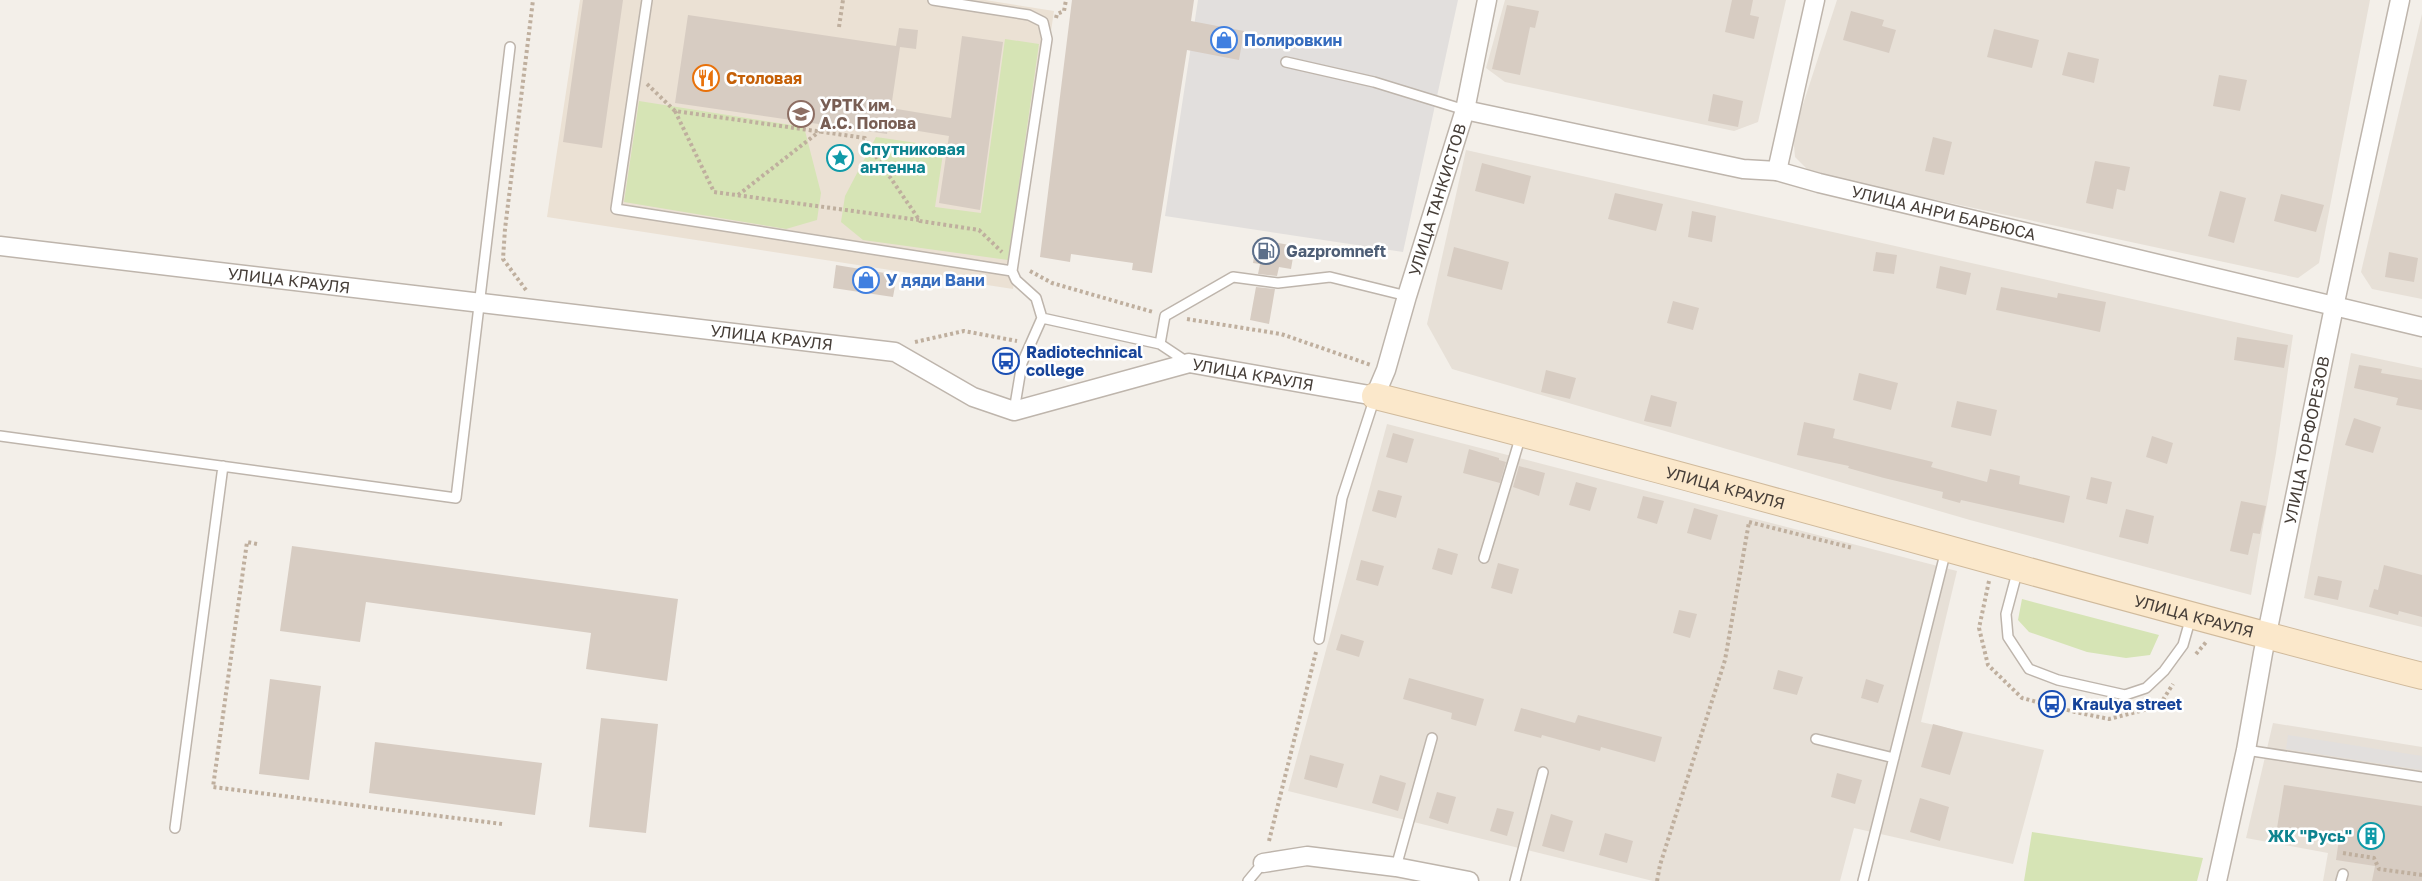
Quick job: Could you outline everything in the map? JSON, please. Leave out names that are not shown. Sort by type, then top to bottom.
[{"type":"street","name":"УЛИЦА ТАНКИСТОВ","points":[[1375,396],[1386,370],[1465,110],[1487,0]]},
{"type":"street","points":[[1777,171],[1815,0]]},
{"type":"street","name":"УЛИЦА ТОРФОРЕЗОВ","points":[[2217,881],[2247,750],[2266,636],[2400,0]]},
{"type":"street","name":"УЛИЦА АНРИ БАРБЮСА","points":[[1465,110],[1743,169],[1777,171],[2422,327]]},
{"type":"street","name":"УЛИЦА КРАУЛЯ","points":[[0,246],[481,301],[895,352],[973,397],[1014,411],[1189,363],[1375,396],[1947,547],[2191,617],[2422,676]]},
{"type":"street","points":[[1263,863],[1307,856],[1396,867],[1469,881]]},
{"type":"lane","points":[[646,0],[616,209],[1013,267]]},
{"type":"lane","points":[[933,0],[1029,15],[1043,22],[1047,39],[1013,267],[1016,280],[1036,298],[1042,318],[1022,363],[1014,411]]},
{"type":"lane","points":[[0,436],[456,498],[510,47]]},
{"type":"lane","points":[[1286,62],[1374,82],[1465,110]]},
{"type":"lane","points":[[1160,344],[1165,316],[1233,277],[1278,283],[1330,277],[1407,296]]},
{"type":"lane","points":[[1042,318],[1160,344],[1189,363]]},
{"type":"lane","points":[[1319,639],[1342,498],[1375,396]]},
{"type":"lane","points":[[1484,558],[1521,433]]},
{"type":"lane","points":[[175,828],[223,466]]},
{"type":"lane","points":[[1863,881],[1947,547]]},
{"type":"lane","points":[[2018,567],[2006,614],[2008,637],[2029,669],[2058,680],[2125,695],[2146,688],[2164,671],[2183,645],[2191,617]]},
{"type":"lane","points":[[1396,867],[1432,738]]},
{"type":"lane","points":[[1816,739],[1894,758]]},
{"type":"lane","points":[[2247,750],[2422,777]]},
{"type":"lane","points":[[1515,881],[1543,772]]},
{"type":"lane","points":[[1248,881],[1263,863]]},
{"type":"path","points":[[533,0],[503,259],[526,290],[536,293]]},
{"type":"path","points":[[839,27],[843,0]]},
{"type":"path","points":[[636,74],[675,111],[714,192],[979,230],[1013,267],[1052,283],[1165,316],[1281,333],[1386,370]]},
{"type":"path","points":[[675,111],[865,138],[920,221]]},
{"type":"path","points":[[737,195],[820,131]]},
{"type":"path","points":[[1657,881],[1660,865],[1725,660],[1753,495]]},
{"type":"path","points":[[257,544],[247,542],[213,787],[502,824]]},
{"type":"path","points":[[1269,841],[1319,639]]},
{"type":"path","points":[[2343,853],[2374,858],[2379,868],[2422,875]]},
{"type":"shaded area","name":"УРТК им. А.С. Попова","points":[[580,0],[985,0],[1054,11],[1013,289],[547,217]]},
{"type":"shaded area","points":[[1198,0],[1458,0],[1403,252],[1165,216]]},
{"type":"shaded area","points":[[1505,0],[1786,0],[1758,122],[1734,131],[1505,82],[1486,68]]},
{"type":"shaded area","points":[[1837,0],[2370,0],[2319,263],[2298,278],[1811,173],[1795,157],[1793,135]]},
{"type":"shaded area","points":[[2422,14],[2422,299],[2372,289],[2361,272]]},
{"type":"shaded area","points":[[1466,150],[2293,335],[2276,453],[2251,595],[1970,520],[1452,369],[1427,324]]},
{"type":"shaded area","points":[[2351,353],[2422,368],[2422,627],[2304,598]]},
{"type":"shaded area","points":[[1387,424],[1957,571],[1921,722],[2044,750],[2013,864],[1854,828],[1840,881],[1653,881],[1288,791]]},
{"type":"shaded area","points":[[2273,723],[2422,747],[2422,881],[2323,881],[2328,853],[2246,838]]},
{"type":"shaded area","points":[[2288,735],[2422,756],[2422,770],[2286,749]]},
{"type":"green space","points":[[1005,39],[1039,44],[1008,260],[863,240],[841,222],[845,196],[876,137],[944,147],[935,207],[981,213]]},
{"type":"green space","points":[[639,101],[804,127],[821,193],[817,220],[786,229],[624,202]]},
{"type":"green space","points":[[2022,599],[2159,635],[2150,655],[2126,658],[2087,652],[2029,632],[2018,620]]},
{"type":"green space","points":[[2032,832],[2203,858],[2197,881],[2024,881]]},
{"type":"building","points":[[583,0],[623,0],[602,148],[563,142]]},
{"type":"building","points":[[1072,0],[1194,0],[1191,21],[1244,31],[1239,60],[1187,50],[1152,273],[1132,270],[1133,263],[1071,254],[1070,262],[1040,257]]},
{"type":"building","points":[[1732,0],[1753,0],[1750,15],[1759,17],[1754,39],[1725,32]]},
{"type":"building","points":[[1507,5],[1539,11],[1535,28],[1530,27],[1520,75],[1492,69]]},
{"type":"building","points":[[1851,11],[1884,20],[1882,26],[1896,30],[1889,53],[1843,40]]},
{"type":"building","points":[[688,15],[896,46],[899,28],[918,30],[916,49],[900,47],[891,108],[951,118],[962,36],[1003,42],[980,210],[939,203],[949,136],[888,126],[887,134],[675,103]]},
{"type":"building","points":[[1994,29],[2039,40],[2032,68],[1987,57]]},
{"type":"building","points":[[2068,52],[2099,59],[2094,83],[2062,75]]},
{"type":"building","points":[[2219,75],[2247,80],[2240,111],[2213,106]]},
{"type":"building","points":[[1713,94],[1743,101],[1738,127],[1708,121]]},
{"type":"building","points":[[1933,137],[1952,142],[1944,175],[1925,171]]},
{"type":"building","points":[[2095,161],[2130,167],[2125,191],[2117,189],[2113,209],[2086,203]]},
{"type":"building","points":[[1482,163],[1531,176],[1524,204],[1475,191]]},
{"type":"building","points":[[2220,191],[2246,198],[2234,243],[2208,236]]},
{"type":"building","points":[[1615,193],[1663,204],[1656,231],[1608,219]]},
{"type":"building","points":[[2281,194],[2324,205],[2316,232],[2274,221]]},
{"type":"building","points":[[1692,211],[1716,216],[1712,242],[1688,237]]},
{"type":"building","points":[[1257,239],[1295,246],[1291,269],[1279,267],[1277,276],[1258,274],[1260,264],[1253,263]]},
{"type":"building","points":[[1454,247],[1509,262],[1502,290],[1447,276]]},
{"type":"building","points":[[1876,252],[1897,255],[1894,274],[1873,271]]},
{"type":"building","points":[[2389,252],[2418,258],[2414,282],[2385,277]]},
{"type":"building","points":[[836,265],[897,275],[893,297],[833,288]]},
{"type":"building","points":[[1940,266],[1971,273],[1966,295],[1936,288]]},
{"type":"building","points":[[1256,287],[1275,289],[1269,324],[1250,320]]},
{"type":"building","points":[[2001,287],[2057,298],[2058,293],[2106,302],[2100,332],[1996,310]]},
{"type":"building","points":[[1673,301],[1699,308],[1693,330],[1667,323]]},
{"type":"building","points":[[2237,337],[2288,345],[2284,368],[2234,360]]},
{"type":"building","points":[[2359,365],[2382,369],[2381,373],[2422,380],[2422,410],[2396,405],[2398,398],[2354,388]]},
{"type":"building","points":[[1546,370],[1576,378],[1570,399],[1541,392]]},
{"type":"building","points":[[1859,373],[1898,383],[1891,410],[1853,400]]},
{"type":"building","points":[[1651,395],[1677,402],[1671,427],[1644,421]]},
{"type":"building","points":[[1957,401],[1997,410],[1991,436],[1951,427]]},
{"type":"building","points":[[2354,418],[2381,427],[2373,453],[2345,445]]},
{"type":"building","points":[[1804,422],[1835,429],[1833,438],[1933,462],[1931,467],[1987,482],[1990,469],[2020,476],[2019,484],[2070,496],[2064,523],[1961,500],[1960,503],[1942,498],[1943,492],[1848,468],[1849,466],[1797,455]]},
{"type":"building","points":[[1393,433],[1414,439],[1407,463],[1386,457]]},
{"type":"building","points":[[2152,436],[2173,443],[2167,464],[2146,457]]},
{"type":"building","points":[[1469,449],[1506,462],[1500,483],[1463,473]]},
{"type":"building","points":[[1519,466],[1545,473],[1539,496],[1513,487]]},
{"type":"building","points":[[2091,477],[2112,482],[2107,504],[2086,499]]},
{"type":"building","points":[[1576,482],[1597,488],[1590,511],[1569,505]]},
{"type":"building","points":[[1378,490],[1402,496],[1396,518],[1372,511]]},
{"type":"building","points":[[1643,496],[1664,501],[1657,524],[1637,518]]},
{"type":"building","points":[[2241,501],[2266,506],[2260,534],[2253,533],[2248,555],[2230,551]]},
{"type":"building","points":[[1694,508],[1718,515],[1711,540],[1687,533]]},
{"type":"building","points":[[2126,509],[2154,516],[2148,544],[2119,537]]},
{"type":"building","points":[[292,546],[678,599],[667,681],[586,669],[591,633],[366,602],[360,642],[280,631]]},
{"type":"building","points":[[1438,548],[1458,554],[1452,575],[1432,569]]},
{"type":"building","points":[[1361,560],[1384,566],[1378,586],[1356,580]]},
{"type":"building","points":[[1498,563],[1519,569],[1512,594],[1491,588]]},
{"type":"building","points":[[2384,565],[2422,575],[2422,617],[2399,611],[2398,615],[2369,607],[2374,589],[2378,590]]},
{"type":"building","points":[[2318,576],[2342,581],[2338,600],[2314,595]]},
{"type":"building","points":[[1679,610],[1697,614],[1690,638],[1673,633]]},
{"type":"building","points":[[1341,634],[1364,641],[1359,657],[1336,650]]},
{"type":"building","points":[[1778,670],[1803,677],[1797,695],[1773,689]]},
{"type":"building","points":[[1409,678],[1484,699],[1476,726],[1451,719],[1452,713],[1403,699]]},
{"type":"building","points":[[270,679],[321,686],[309,780],[259,774]]},
{"type":"building","points":[[1866,679],[1884,685],[1878,703],[1861,698]]},
{"type":"building","points":[[1521,708],[1575,723],[1578,715],[1662,737],[1655,762],[1601,747],[1600,751],[1542,735],[1541,738],[1514,731]]},
{"type":"building","points":[[601,718],[658,724],[646,833],[589,827]]},
{"type":"building","points":[[1933,724],[1963,732],[1950,775],[1921,767]]},
{"type":"building","points":[[375,742],[542,763],[535,815],[369,793]]},
{"type":"building","points":[[1310,755],[1344,764],[1337,788],[1304,779]]},
{"type":"building","points":[[1837,773],[1862,780],[1855,804],[1831,797]]},
{"type":"building","points":[[1380,775],[1406,783],[1398,811],[1372,803]]},
{"type":"building","name":"ЖК \"Русь\"","points":[[2284,785],[2422,806],[2422,881],[2372,881],[2375,866],[2336,860],[2339,839],[2277,828]]},
{"type":"building","points":[[1437,792],[1456,797],[1448,824],[1429,818]]},
{"type":"building","points":[[1920,798],[1949,807],[1940,841],[1910,832]]},
{"type":"building","points":[[1497,808],[1514,812],[1507,836],[1490,831]]},
{"type":"building","points":[[1551,814],[1573,821],[1564,852],[1542,846]]},
{"type":"building","points":[[1605,833],[1633,841],[1627,863],[1599,855]]},
{"type":"place","name":"Полировкин","points":[[1224,40]]},
{"type":"place","name":"Столовая","points":[[706,78]]},
{"type":"place","name":"УРТК им. А.С. Попова","points":[[801,114]]},
{"type":"place","name":"Спутниковая антенна","points":[[840,158]]},
{"type":"place","name":"Gazpromneft","points":[[1266,251]]},
{"type":"place","name":"У дяди Вани","points":[[866,280]]},
{"type":"place","name":"Radiotechnical college","points":[[1006,361]]},
{"type":"place","name":"Kraulya street","points":[[2052,704]]},
{"type":"place","name":"ЖК \"Русь\"","points":[[2371,836]]}]
